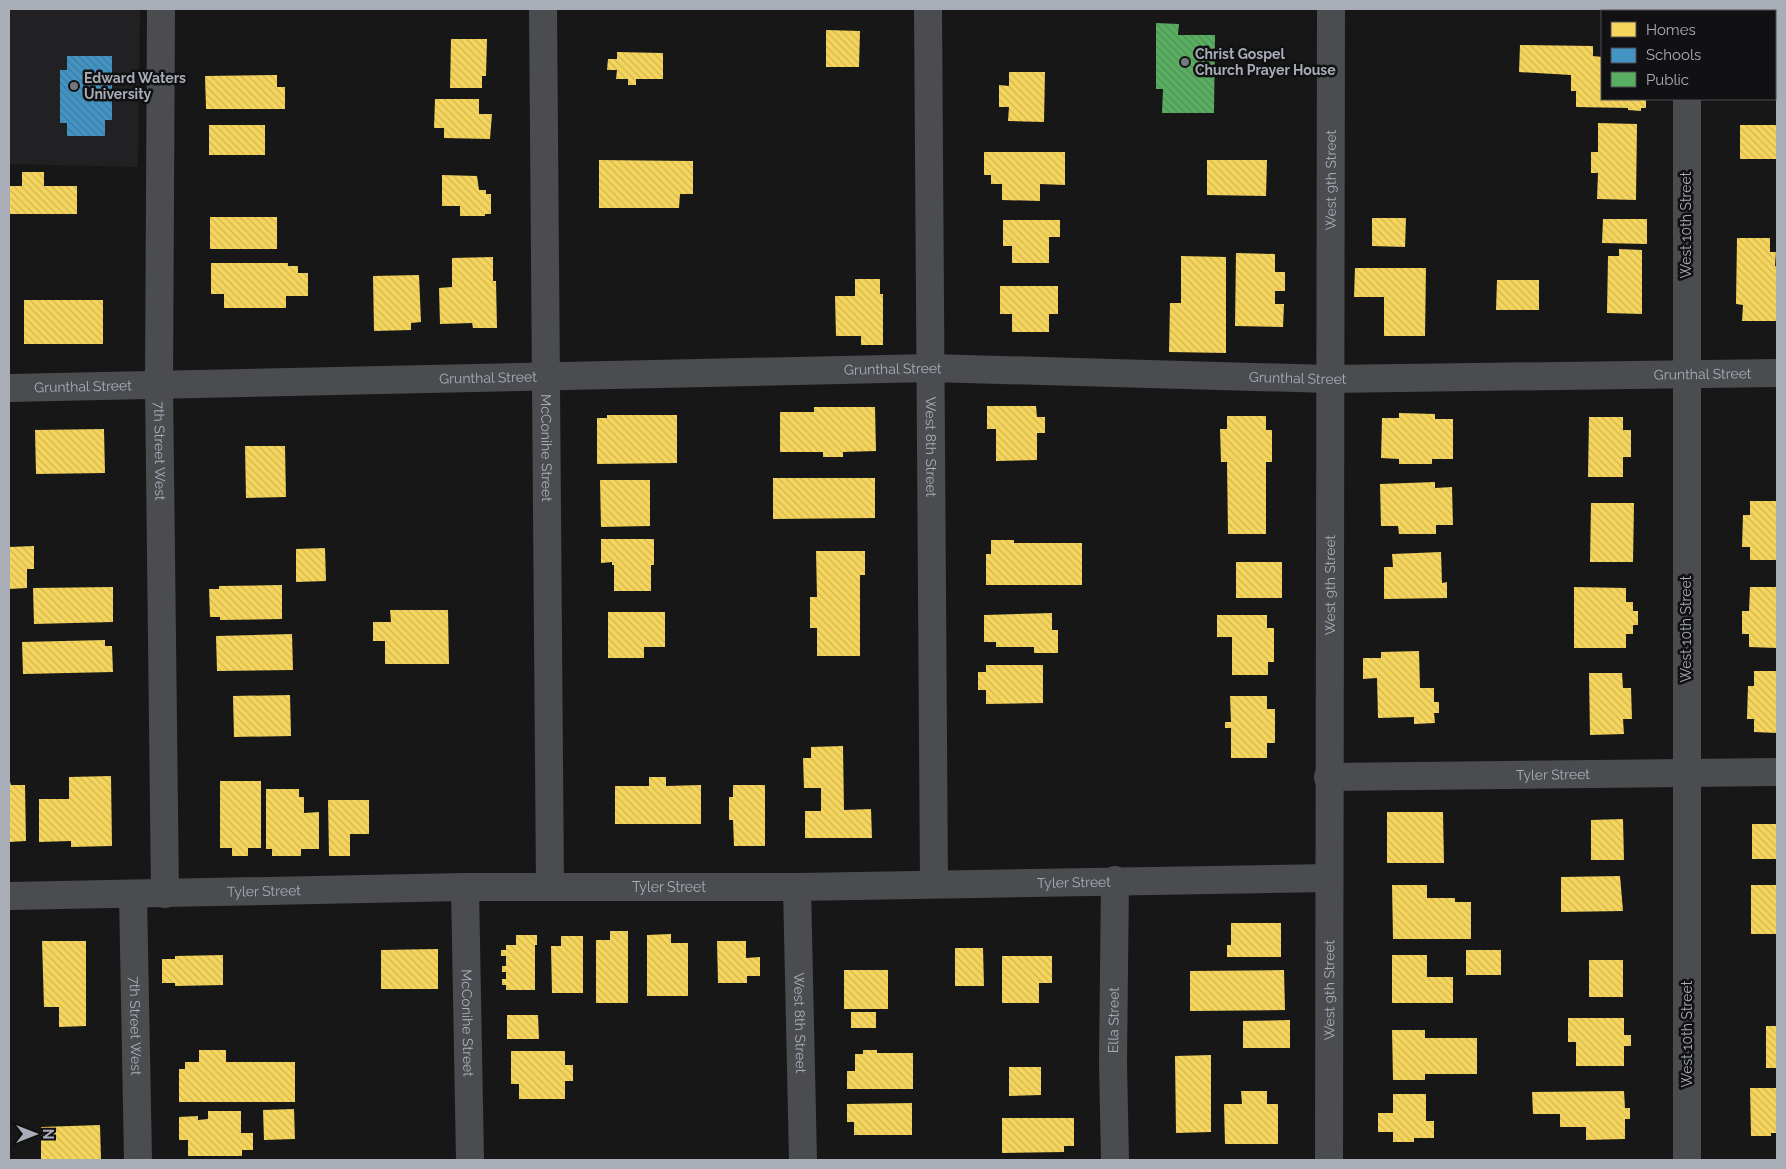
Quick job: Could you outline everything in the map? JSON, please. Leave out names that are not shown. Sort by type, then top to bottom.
[{"type":"street","name":"7th Street West","points":[[161,9],[159,385],[165,894]]},
{"type":"street","name":"McConihe Street","points":[[543,9],[550,887]]},
{"type":"street","name":"West 8th Street","points":[[928,9],[934,884]]},
{"type":"street","name":"West 9th Street","points":[[1329,1160],[1328,777],[1331,9]]},
{"type":"street","name":"West 10th Street","points":[[1687,100],[1685,374],[1687,1160]]},
{"type":"street","name":"Grunthal Street","points":[[9,388],[931,368],[1329,378],[1777,373]]},
{"type":"street","name":"Tyler Street","points":[[1328,777],[1777,772]]},
{"type":"street","name":"Tyler Street","points":[[9,896],[465,887],[797,887],[1116,880],[1328,878]]},
{"type":"street","name":"Ella Street","points":[[1115,1160],[1113,1063],[1116,880]]},
{"type":"street","name":"McConihe Street","points":[[465,887],[470,1160]]},
{"type":"street","name":"West 8th Street","points":[[797,887],[803,1160]]},
{"type":"street","name":"7th Street West","points":[[133,894],[138,1160]]},
{"type":"shaded area","name":"Edward Waters University","points":[[9,9],[140,9],[138,167],[9,164]]},
{"type":"building: Homes","points":[[826,30],[860,31],[859,67],[826,67]]},
{"type":"building: Homes","points":[[451,39],[487,39],[486,76],[482,76],[482,88],[450,88]]},
{"type":"building: Homes","points":[[1520,45],[1593,46],[1593,56],[1601,57],[1601,100],[1646,100],[1646,108],[1641,108],[1641,111],[1628,110],[1628,108],[1576,107],[1576,91],[1571,91],[1571,75],[1519,72]]},
{"type":"building: Homes","points":[[617,52],[663,53],[663,79],[636,79],[636,85],[628,85],[628,79],[616,79],[617,70],[607,70],[608,59],[617,59]]},
{"type":"building: Homes","points":[[1009,72],[1045,72],[1044,122],[1008,121],[1009,107],[999,107],[999,85],[1009,86]]},
{"type":"building: Homes","points":[[277,75],[277,87],[285,87],[285,109],[206,109],[205,76]]},
{"type":"building: Homes","points":[[435,99],[479,99],[479,114],[492,114],[490,139],[444,138],[444,128],[434,128]]},
{"type":"building: Homes","points":[[1598,123],[1637,124],[1636,200],[1597,199],[1598,173],[1591,173],[1591,152],[1598,152]]},
{"type":"building: Homes","points":[[209,125],[265,125],[265,155],[209,155]]},
{"type":"building: Homes","points":[[1740,125],[1777,125],[1777,159],[1740,159]]},
{"type":"building: Homes","points":[[984,152],[1065,152],[1065,185],[1040,184],[1040,201],[1002,200],[1002,184],[991,184],[991,175],[984,175]]},
{"type":"building: Homes","points":[[599,160],[693,161],[693,194],[680,194],[679,208],[599,208]]},
{"type":"building: Homes","points":[[1207,160],[1267,160],[1266,196],[1207,195]]},
{"type":"building: Homes","points":[[22,172],[44,172],[44,186],[77,186],[77,214],[9,214],[9,186],[22,186]]},
{"type":"building: Homes","points":[[442,175],[477,176],[479,190],[486,190],[486,194],[491,194],[491,214],[485,214],[485,216],[460,216],[460,206],[442,206]]},
{"type":"building: Homes","points":[[210,217],[277,217],[277,249],[210,249]]},
{"type":"building: Homes","points":[[1372,218],[1406,218],[1405,247],[1372,246]]},
{"type":"building: Homes","points":[[1603,219],[1647,219],[1647,244],[1602,243]]},
{"type":"building: Homes","points":[[1003,220],[1060,220],[1060,237],[1049,237],[1049,263],[1012,263],[1012,246],[1003,246]]},
{"type":"building: Homes","points":[[1737,238],[1770,238],[1770,252],[1776,252],[1777,321],[1742,321],[1743,305],[1736,304]]},
{"type":"building: Homes","points":[[1619,249],[1642,250],[1642,314],[1607,313],[1608,256],[1619,256]]},
{"type":"building: Homes","points":[[1236,253],[1275,254],[1275,272],[1285,272],[1285,291],[1275,291],[1275,304],[1284,304],[1283,327],[1235,326]]},
{"type":"building: Homes","points":[[1181,256],[1226,257],[1226,353],[1169,352],[1170,303],[1181,303]]},
{"type":"building: Homes","points":[[493,257],[493,281],[496,281],[497,328],[473,328],[472,323],[440,324],[439,288],[452,287],[452,258]]},
{"type":"building: Homes","points":[[211,263],[288,263],[288,266],[298,266],[298,273],[308,273],[308,296],[286,296],[286,308],[224,308],[224,294],[211,294]]},
{"type":"building: Homes","points":[[1355,268],[1426,268],[1425,336],[1384,336],[1384,297],[1354,297]]},
{"type":"building: Homes","points":[[419,275],[421,322],[411,323],[411,330],[374,331],[373,276]]},
{"type":"building: Homes","points":[[855,279],[880,279],[880,294],[883,294],[883,345],[861,345],[861,336],[836,336],[835,296],[855,296]]},
{"type":"building: Homes","points":[[1497,280],[1539,280],[1539,310],[1496,310]]},
{"type":"building: Homes","points":[[1000,286],[1058,286],[1058,314],[1049,314],[1049,332],[1012,332],[1012,314],[1000,314]]},
{"type":"building: Homes","points":[[24,300],[103,300],[103,344],[24,344]]},
{"type":"building: Homes","points":[[987,406],[1036,406],[1037,417],[1045,417],[1045,433],[1037,433],[1037,460],[996,461],[996,429],[987,429]]},
{"type":"building: Homes","points":[[814,407],[875,407],[876,451],[843,452],[843,457],[823,457],[823,452],[780,452],[780,412],[814,412]]},
{"type":"building: Homes","points":[[1399,413],[1435,414],[1435,419],[1453,419],[1453,459],[1432,459],[1432,464],[1399,464],[1399,459],[1381,458],[1382,418],[1399,418]]},
{"type":"building: Homes","points":[[607,415],[677,415],[677,463],[597,464],[597,418],[607,418]]},
{"type":"building: Homes","points":[[1227,416],[1266,416],[1266,430],[1272,430],[1272,462],[1266,462],[1266,534],[1228,534],[1227,462],[1221,462],[1220,429],[1227,429]]},
{"type":"building: Homes","points":[[1589,417],[1623,417],[1623,430],[1631,430],[1631,457],[1623,457],[1623,477],[1588,477]]},
{"type":"building: Homes","points":[[104,429],[105,473],[36,474],[35,430]]},
{"type":"building: Homes","points":[[245,446],[285,446],[286,497],[246,498]]},
{"type":"building: Homes","points":[[773,478],[875,478],[875,518],[773,519]]},
{"type":"building: Homes","points":[[600,480],[650,480],[650,526],[601,527]]},
{"type":"building: Homes","points":[[1435,482],[1435,488],[1452,487],[1453,525],[1436,525],[1436,534],[1399,534],[1398,526],[1381,526],[1380,484]]},
{"type":"building: Homes","points":[[1750,501],[1777,501],[1777,560],[1750,560],[1750,547],[1742,547],[1743,515],[1750,515]]},
{"type":"building: Homes","points":[[1591,503],[1634,503],[1633,562],[1590,562]]},
{"type":"building: Homes","points":[[601,539],[654,539],[651,591],[614,591],[614,565],[612,565],[612,562],[601,563]]},
{"type":"building: Homes","points":[[991,540],[1014,540],[1014,543],[1082,543],[1082,585],[986,585],[986,554],[991,554]]},
{"type":"building: Homes","points":[[34,546],[34,569],[27,569],[27,588],[9,589],[9,547]]},
{"type":"building: Homes","points":[[325,548],[326,581],[296,582],[296,549]]},
{"type":"building: Homes","points":[[816,551],[865,551],[865,575],[860,575],[860,656],[817,656],[817,628],[810,628],[810,597],[817,597]]},
{"type":"building: Homes","points":[[1441,552],[1442,583],[1447,582],[1447,598],[1384,599],[1384,567],[1393,567],[1392,554]]},
{"type":"building: Homes","points":[[1236,562],[1282,562],[1282,598],[1236,598]]},
{"type":"building: Homes","points":[[282,585],[282,619],[220,620],[220,617],[210,617],[209,589],[219,589],[219,586]]},
{"type":"building: Homes","points":[[113,587],[113,622],[34,624],[33,588]]},
{"type":"building: Homes","points":[[1574,587],[1626,588],[1626,602],[1633,602],[1633,611],[1638,611],[1638,625],[1633,625],[1633,634],[1626,634],[1626,648],[1574,648]]},
{"type":"building: Homes","points":[[1750,587],[1777,587],[1777,648],[1749,647],[1749,634],[1742,634],[1742,611],[1749,611]]},
{"type":"building: Homes","points":[[390,610],[448,610],[449,664],[385,664],[385,641],[373,641],[373,622],[391,622]]},
{"type":"building: Homes","points":[[608,612],[665,612],[665,647],[644,647],[644,658],[608,658]]},
{"type":"building: Homes","points":[[1052,613],[1052,630],[1058,630],[1058,653],[1034,653],[1034,647],[996,647],[996,642],[984,642],[984,615]]},
{"type":"building: Homes","points":[[1217,615],[1267,615],[1267,628],[1274,628],[1274,662],[1268,662],[1268,675],[1232,675],[1232,637],[1217,637]]},
{"type":"building: Homes","points":[[292,634],[293,670],[217,671],[216,636]]},
{"type":"building: Homes","points":[[105,640],[105,646],[112,646],[113,672],[23,674],[22,642]]},
{"type":"building: Homes","points":[[1419,651],[1420,688],[1434,688],[1434,702],[1439,702],[1439,713],[1434,713],[1435,723],[1414,724],[1414,717],[1378,718],[1377,678],[1363,679],[1363,658],[1381,658],[1381,652]]},
{"type":"building: Homes","points":[[986,665],[1043,665],[1043,703],[986,704],[986,690],[978,690],[978,672],[986,672]]},
{"type":"building: Homes","points":[[1754,671],[1777,671],[1777,733],[1754,732],[1754,719],[1747,719],[1748,686],[1754,686]]},
{"type":"building: Homes","points":[[1589,673],[1622,673],[1623,688],[1631,688],[1632,719],[1623,719],[1624,734],[1590,735]]},
{"type":"building: Homes","points":[[290,695],[291,736],[234,737],[233,696]]},
{"type":"building: Homes","points":[[1230,696],[1267,696],[1267,709],[1275,709],[1275,743],[1267,743],[1267,758],[1231,758],[1231,728],[1225,728],[1225,722],[1231,722]]},
{"type":"building: Homes","points":[[843,746],[844,810],[871,809],[872,838],[805,838],[805,811],[821,811],[821,788],[804,788],[803,758],[811,758],[811,747]]},
{"type":"building: Homes","points":[[111,776],[112,846],[71,847],[71,841],[39,842],[39,799],[69,799],[69,777]]},
{"type":"building: Homes","points":[[649,777],[666,777],[666,786],[701,785],[701,824],[615,824],[615,786],[649,786]]},
{"type":"building: Homes","points":[[9,778],[11,785],[25,785],[26,841],[9,842]]},
{"type":"building: Homes","points":[[220,781],[261,781],[261,848],[248,848],[248,856],[232,856],[232,848],[220,848]]},
{"type":"building: Homes","points":[[733,785],[765,785],[765,846],[734,846],[733,820],[729,820],[729,797],[733,797]]},
{"type":"building: Homes","points":[[266,789],[299,789],[299,797],[304,797],[304,813],[319,812],[319,849],[301,849],[301,856],[272,856],[272,849],[266,849]]},
{"type":"building: Homes","points":[[328,800],[369,800],[369,834],[350,834],[350,856],[329,856]]},
{"type":"building: Homes","points":[[1387,812],[1443,812],[1444,863],[1387,863]]},
{"type":"building: Homes","points":[[1623,819],[1624,860],[1591,860],[1591,820]]},
{"type":"building: Homes","points":[[1752,824],[1777,824],[1777,859],[1752,859]]},
{"type":"building: Homes","points":[[1620,876],[1623,911],[1561,912],[1561,877]]},
{"type":"building: Homes","points":[[1392,885],[1427,885],[1427,898],[1455,898],[1455,902],[1471,902],[1471,939],[1393,939]]},
{"type":"building: Homes","points":[[1751,885],[1777,885],[1777,934],[1751,934]]},
{"type":"building: Homes","points":[[1231,923],[1281,923],[1281,957],[1227,957],[1227,945],[1231,945]]},
{"type":"building: Homes","points":[[610,931],[628,931],[628,1003],[596,1003],[596,940],[610,940]]},
{"type":"building: Homes","points":[[671,934],[671,943],[688,943],[688,996],[647,996],[647,935]]},
{"type":"building: Homes","points":[[516,935],[537,935],[537,945],[535,945],[535,990],[506,990],[506,985],[502,985],[502,979],[506,979],[506,972],[502,972],[502,966],[506,966],[506,956],[501,956],[501,950],[506,950],[506,945],[516,945]]},
{"type":"building: Homes","points":[[561,936],[583,936],[583,993],[552,993],[551,946],[561,946]]},
{"type":"building: Homes","points":[[42,941],[86,941],[86,1026],[59,1027],[59,1007],[44,1007]]},
{"type":"building: Homes","points":[[717,941],[746,941],[746,958],[760,957],[760,976],[747,976],[747,983],[718,983]]},
{"type":"building: Homes","points":[[955,948],[983,948],[984,986],[955,986]]},
{"type":"building: Homes","points":[[438,949],[438,989],[381,989],[381,950]]},
{"type":"building: Homes","points":[[1466,950],[1501,950],[1501,975],[1466,975]]},
{"type":"building: Homes","points":[[223,955],[223,985],[175,986],[175,983],[162,983],[162,959],[175,959],[175,956]]},
{"type":"building: Homes","points":[[1392,955],[1427,955],[1427,977],[1453,977],[1453,1003],[1392,1003]]},
{"type":"building: Homes","points":[[1002,956],[1052,956],[1052,983],[1039,983],[1039,1003],[1002,1003]]},
{"type":"building: Homes","points":[[1589,960],[1623,960],[1623,997],[1589,997]]},
{"type":"building: Homes","points":[[844,970],[888,970],[888,1009],[844,1009]]},
{"type":"building: Homes","points":[[1284,970],[1285,1010],[1190,1011],[1190,971]]},
{"type":"building: Homes","points":[[851,1012],[876,1012],[876,1028],[851,1028]]},
{"type":"building: Homes","points":[[507,1015],[538,1015],[539,1039],[507,1039]]},
{"type":"building: Homes","points":[[1568,1018],[1624,1018],[1624,1035],[1631,1035],[1631,1046],[1624,1046],[1624,1066],[1576,1066],[1576,1042],[1568,1042]]},
{"type":"building: Homes","points":[[1290,1020],[1290,1048],[1243,1048],[1243,1021]]},
{"type":"building: Homes","points":[[1766,1026],[1777,1026],[1777,1068],[1766,1068]]},
{"type":"building: Homes","points":[[1392,1030],[1425,1030],[1425,1038],[1477,1038],[1477,1074],[1425,1074],[1425,1080],[1393,1080]]},
{"type":"building: Homes","points":[[199,1050],[226,1050],[226,1062],[295,1062],[295,1102],[179,1102],[179,1069],[185,1069],[185,1062],[199,1062]]},
{"type":"building: Homes","points":[[863,1050],[877,1050],[877,1053],[913,1053],[913,1089],[847,1089],[847,1071],[855,1071],[855,1054],[863,1054]]},
{"type":"building: Homes","points":[[511,1051],[565,1051],[565,1065],[573,1065],[573,1081],[565,1081],[565,1099],[519,1099],[519,1084],[511,1084]]},
{"type":"building: Homes","points":[[1211,1055],[1211,1132],[1176,1133],[1175,1056]]},
{"type":"building: Homes","points":[[1009,1067],[1041,1067],[1041,1095],[1009,1096]]},
{"type":"building: Homes","points":[[1750,1088],[1777,1088],[1777,1133],[1771,1133],[1771,1136],[1751,1136]]},
{"type":"building: Homes","points":[[1241,1091],[1267,1091],[1267,1104],[1278,1104],[1278,1144],[1225,1144],[1224,1104],[1242,1104]]},
{"type":"building: Homes","points":[[1624,1091],[1625,1108],[1630,1108],[1630,1119],[1625,1119],[1625,1139],[1586,1140],[1586,1127],[1560,1127],[1560,1114],[1533,1114],[1532,1092]]},
{"type":"building: Homes","points":[[1393,1094],[1426,1094],[1426,1121],[1434,1121],[1434,1138],[1414,1138],[1414,1142],[1393,1142],[1393,1132],[1378,1132],[1378,1113],[1393,1113]]},
{"type":"building: Homes","points":[[912,1103],[912,1135],[854,1135],[854,1122],[847,1122],[847,1104]]},
{"type":"building: Homes","points":[[294,1109],[295,1139],[264,1140],[263,1110]]},
{"type":"building: Homes","points":[[208,1111],[241,1111],[241,1133],[253,1133],[253,1150],[242,1150],[242,1156],[188,1156],[188,1140],[179,1140],[179,1117],[198,1116],[198,1120],[208,1119]]},
{"type":"building: Homes","points":[[1002,1118],[1074,1118],[1074,1146],[1064,1146],[1064,1152],[1002,1153]]},
{"type":"building: Homes","points":[[100,1125],[101,1160],[41,1160],[41,1127]]},
{"type":"building: Schools","points":[[67,56],[112,56],[112,120],[105,120],[105,136],[67,136],[67,123],[60,123],[60,70],[67,70]]},
{"type":"building: Public","name":"Christ Gospel Church Prayer House","points":[[1156,23],[1179,24],[1178,35],[1215,35],[1214,113],[1162,113],[1163,89],[1156,89]]},
{"type":"place","name":"Christ Gospel Church Prayer House","points":[[1185,62]]},
{"type":"place","name":"Edward Waters University","points":[[74,86]]}]
